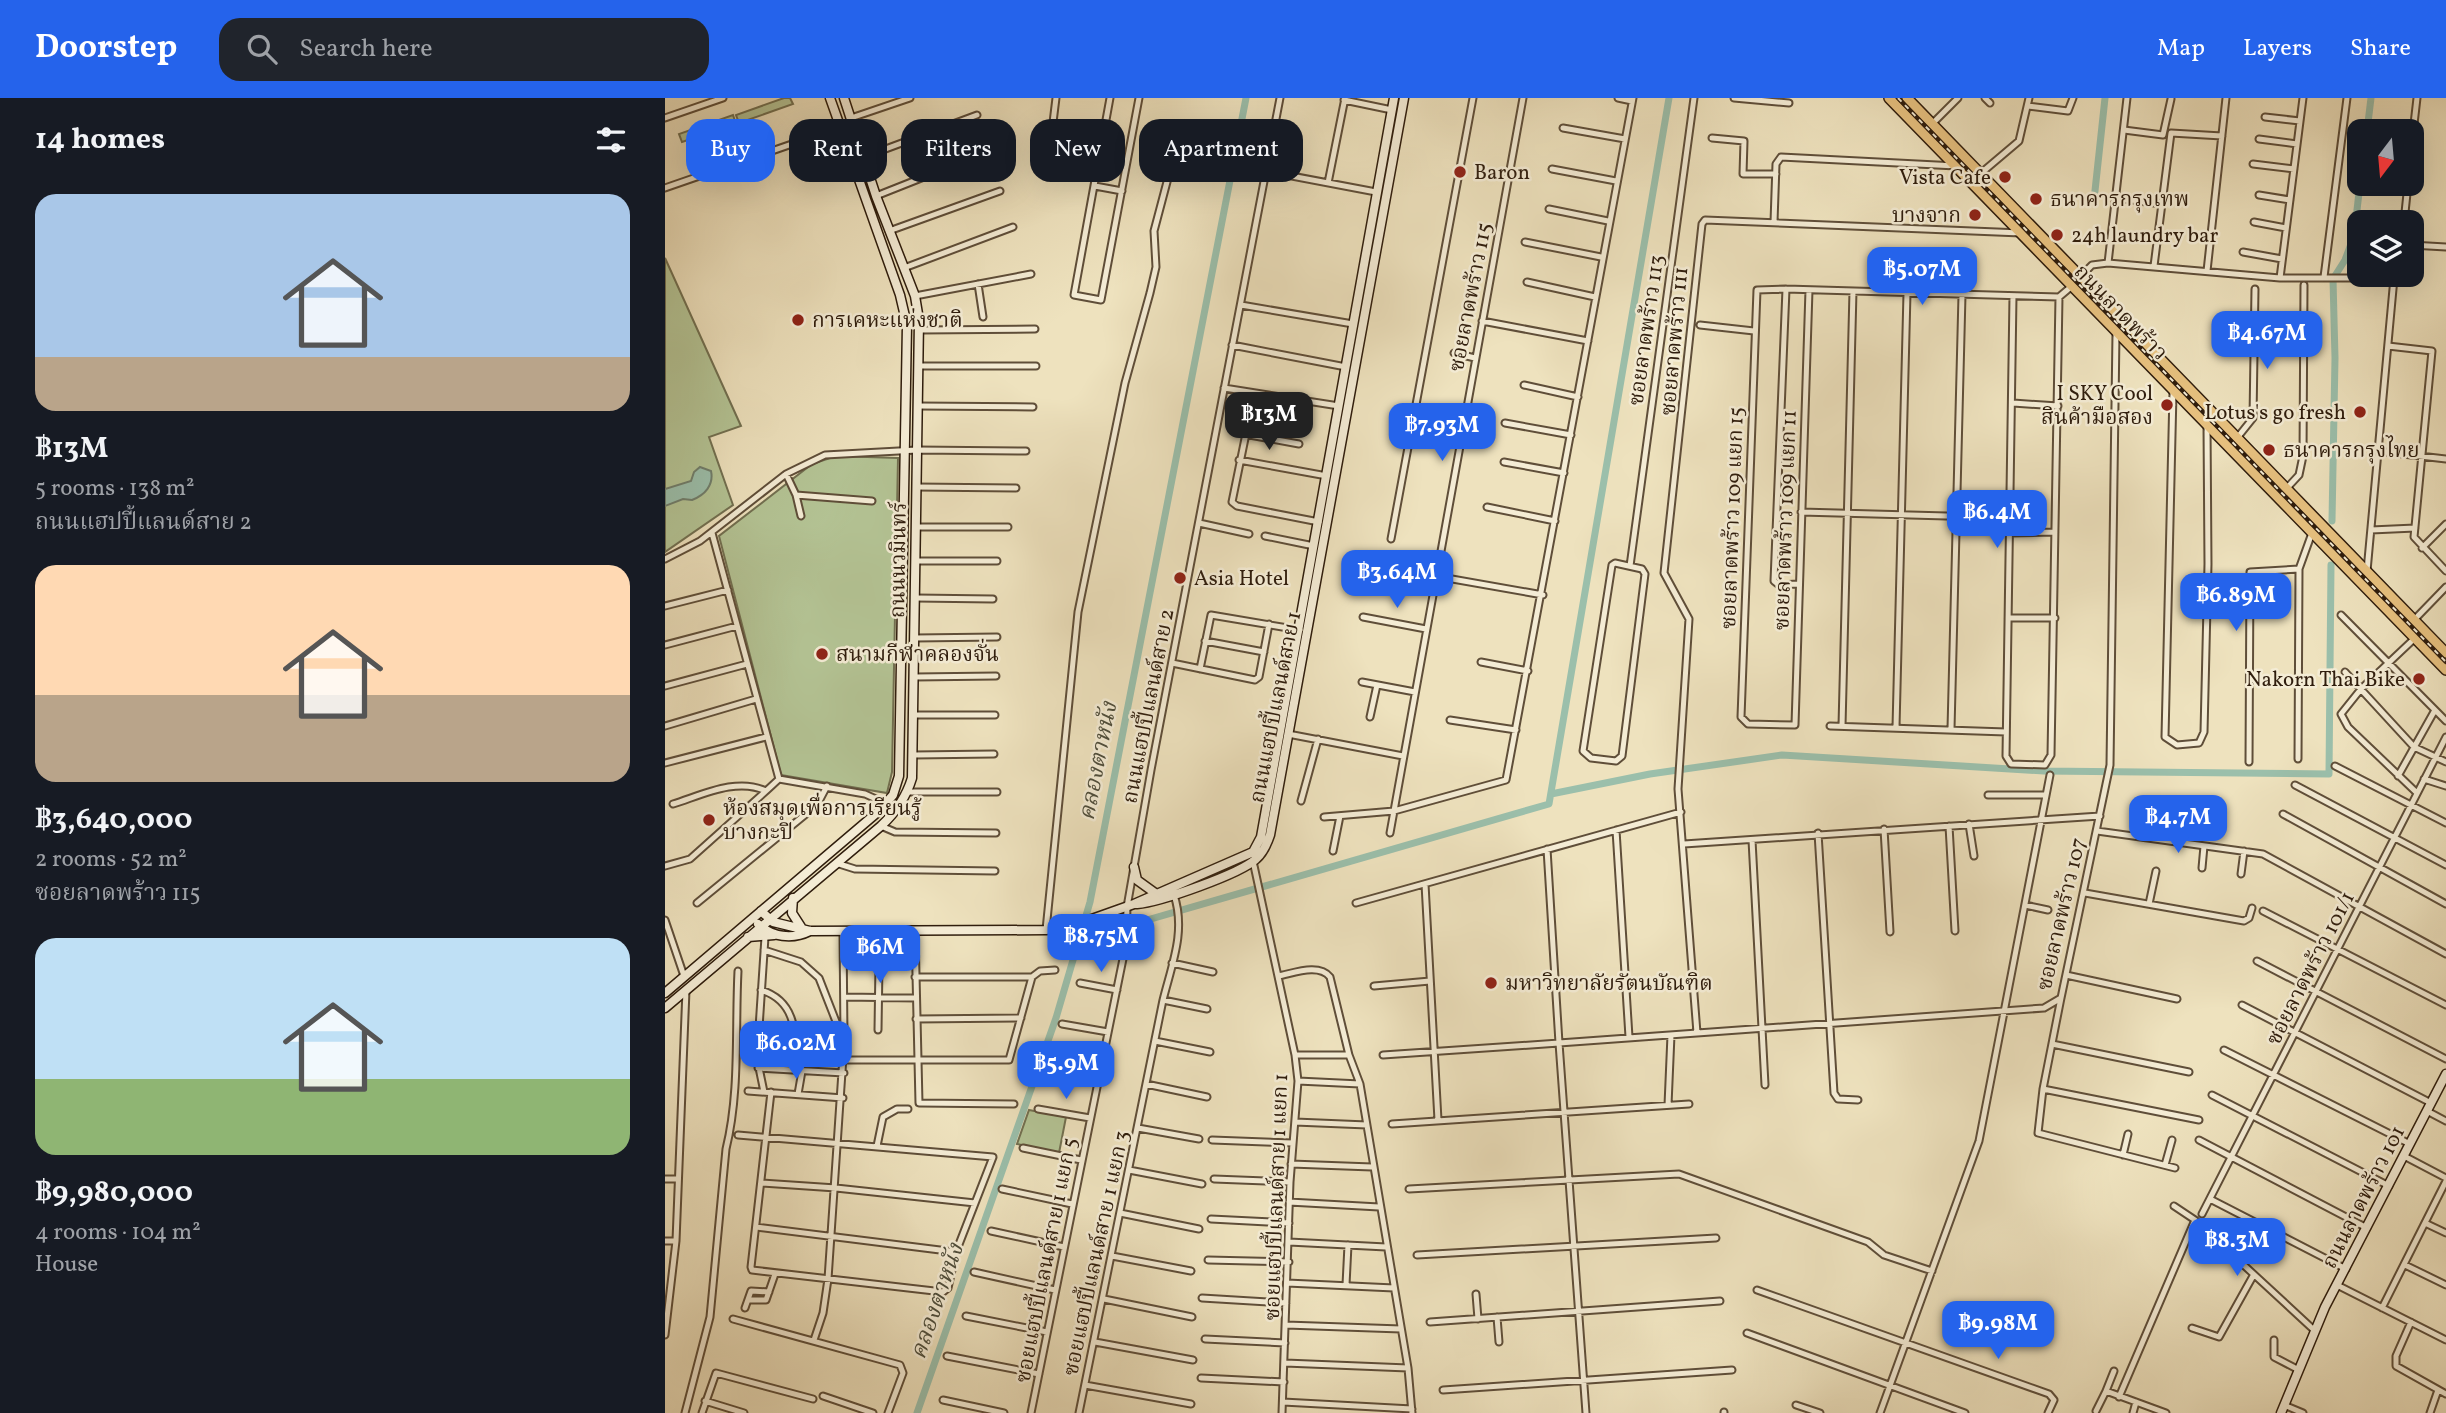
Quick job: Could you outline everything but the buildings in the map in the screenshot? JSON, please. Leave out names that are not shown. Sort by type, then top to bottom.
[{"type":"main road","name":"ถนนลาดพร้าว","points":[[1889,98],[2446,670]]},
{"type":"main road","name":"ถนนลาดพร้าว","points":[[1907,98],[2446,653]]},
{"type":"main road","points":[[2207,425],[2216,416]]},
{"type":"main road","points":[[2218,436],[2227,428]]},
{"type":"street","points":[[665,118],[723,98]]},
{"type":"street","name":"ถนนนวมินทร์","points":[[830,98],[838,119]]},
{"type":"street","name":"ถนนนวมินทร์","points":[[844,98],[851,118]]},
{"type":"street","points":[[851,118],[910,98]]},
{"type":"street","points":[[1053,119],[1056,98]]},
{"type":"street","points":[[1107,119],[1110,98]]},
{"type":"street","points":[[1096,182],[1074,295],[1101,300],[1139,98]]},
{"type":"street","name":"ถนนแฮปปี้แลนด์สาย 2","points":[[1276,119],[1280,98]]},
{"type":"street","name":"ถนนแฮปปี้แลนด์สาย 1","points":[[1252,858],[1261,837],[1303,631],[1381,192],[1394,98]]},
{"type":"street","name":"ถนนแฮปปี้แลนด์สาย 1","points":[[1303,631],[1319,522],[1331,477],[1339,406],[1353,324],[1404,98]]},
{"type":"street","points":[[1391,539],[1473,98]]},
{"type":"street","name":"ซอยลาดพร้าว 115","points":[[1390,833],[1523,98]]},
{"type":"street","points":[[1324,817],[1394,811],[1502,784],[1508,776],[1601,257],[1633,99],[1618,98]]},
{"type":"street","name":"ซอยลาดพร้าว 113","points":[[1630,566],[1694,98]]},
{"type":"street","points":[[1734,98],[1790,103]]},
{"type":"street","points":[[1932,124],[1958,98]]},
{"type":"street","points":[[1980,174],[2019,141],[2029,98]]},
{"type":"street","points":[[2028,106],[2068,111],[2073,98]]},
{"type":"street","points":[[2108,263],[2127,98]]},
{"type":"street","points":[[2207,271],[2226,98]]},
{"type":"street","points":[[2280,278],[2303,98]]},
{"type":"street","points":[[2326,277],[2347,98]]},
{"type":"street","points":[[2415,119],[2417,98]]},
{"type":"street","points":[[1328,183],[1344,99],[1392,110]]},
{"type":"street","points":[[2124,130],[2163,135],[2171,99]]},
{"type":"street","points":[[887,148],[977,115]]},
{"type":"street","points":[[2265,117],[2300,121]]},
{"type":"street","points":[[1563,128],[1625,139]]},
{"type":"street","points":[[2154,266],[2171,133],[2222,136]]},
{"type":"street","points":[[1712,138],[1744,141],[1743,174],[1776,174]]},
{"type":"street","points":[[2259,139],[2297,144]]},
{"type":"street","points":[[665,188],[789,146]]},
{"type":"street","points":[[1774,222],[1776,164],[1781,157],[1956,166]]},
{"type":"street","points":[[2253,164],[2294,169]]},
{"type":"street","points":[[1552,169],[1616,181]]},
{"type":"street","points":[[1303,178],[1381,192]]},
{"type":"street","name":"ถนนนวมินทร์","points":[[665,993],[887,804],[897,786],[901,753],[906,314],[860,182]]},
{"type":"street","name":"ถนนนวมินทร์","points":[[665,1008],[793,898],[881,827],[897,811],[908,792],[914,755],[920,330],[915,296],[872,182]]},
{"type":"street","points":[[876,196],[911,182]]},
{"type":"street","points":[[1046,930],[1078,612],[1125,383],[1156,267],[1154,231],[1167,182]]},
{"type":"street","name":"ถนนแฮปปี้แลนด์สาย 2","points":[[1130,906],[1134,867],[1263,182]]},
{"type":"street","points":[[1095,186],[1122,191]]},
{"type":"street","points":[[889,231],[1000,191]]},
{"type":"street","points":[[2259,195],[2290,200]]},
{"type":"street","points":[[2116,198],[2162,204]]},
{"type":"street","points":[[1549,209],[1608,221]]},
{"type":"street","name":"ซอยลาดพร้าว 111","points":[[1697,1033],[1679,775],[1689,620],[1664,573],[1702,224],[1706,220],[2021,233]]},
{"type":"street","points":[[2254,222],[2286,228]]},
{"type":"street","points":[[904,268],[1013,227]]},
{"type":"street","points":[[1525,242],[1601,257]]},
{"type":"street","points":[[2424,246],[2446,247]]},
{"type":"street","points":[[2243,252],[2282,259]]},
{"type":"street","points":[[2080,277],[2092,265],[2108,263],[2280,278],[2347,277]]},
{"type":"street","points":[[915,296],[1031,274]]},
{"type":"street","points":[[1527,282],[1595,297]]},
{"type":"street","points":[[978,284],[983,317]]},
{"type":"street","points":[[2286,489],[2299,475],[2303,456],[2304,285]]},
{"type":"street","points":[[1798,584],[1779,584],[1774,580],[1786,289],[2059,297],[2072,286]]},
{"type":"street","points":[[2367,572],[2393,287]]},
{"type":"street","name":"ซอยลาดพร้าว 109 แยก 15","points":[[1769,725],[1748,724],[1741,717],[1754,331],[1759,289],[1786,289]]},
{"type":"street","points":[[2237,438],[2253,418],[2255,289]]},
{"type":"street","name":"ซอยลาดพร้าว 109 แยก 11","points":[[1769,725],[1795,725],[1809,290]]},
{"type":"street","points":[[1842,726],[1853,291]]},
{"type":"street","points":[[1896,727],[1906,293]]},
{"type":"street","points":[[1951,729],[1962,295]]},
{"type":"street","points":[[2013,296],[2006,732],[2007,761],[2028,765],[2045,765],[2051,755],[2059,297]]},
{"type":"street","points":[[1241,305],[1353,324]]},
{"type":"street","points":[[1482,321],[1588,341]]},
{"type":"street","points":[[1700,326],[1754,331]]},
{"type":"street","points":[[920,330],[1035,329]]},
{"type":"street","name":"ซอยลาดพร้าว 107","points":[[1383,1055],[2005,1012],[2044,1008],[2061,998],[2108,783],[2116,333]]},
{"type":"street","points":[[1232,345],[1346,367]]},
{"type":"street","points":[[2388,346],[2432,351],[2414,537],[2446,571]]},
{"type":"street","points":[[1454,353],[1475,358]]},
{"type":"street","points":[[919,366],[1036,366]]},
{"type":"street","points":[[1524,385],[1578,397]]},
{"type":"street","points":[[1224,388],[1339,406]]},
{"type":"street","points":[[2173,391],[2165,737],[2171,744],[2189,746],[2199,743],[2204,732],[2208,564],[2207,425]]},
{"type":"street","points":[[2013,403],[2058,405]]},
{"type":"street","points":[[918,406],[1033,407]]},
{"type":"street","points":[[1250,414],[1239,460],[1234,505],[1319,522]]},
{"type":"street","points":[[1505,423],[1571,435]]},
{"type":"street","points":[[1244,434],[1299,444]]},
{"type":"street","points":[[665,559],[712,533],[786,474],[825,454],[918,450],[1025,451]]},
{"type":"street","points":[[2377,451],[2446,459]]},
{"type":"street","points":[[1239,460],[1331,477]]},
{"type":"street","points":[[1504,462],[1564,473]]},
{"type":"street","points":[[786,474],[796,495],[801,516]]},
{"type":"street","points":[[916,487],[1016,488]]},
{"type":"street","points":[[796,495],[872,501]]},
{"type":"street","points":[[1487,507],[1555,521]]},
{"type":"street","points":[[1801,512],[1983,517]]},
{"type":"street","points":[[1199,523],[1249,534]]},
{"type":"street","points":[[2422,548],[2446,524]]},
{"type":"street","points":[[916,527],[1008,527]]},
{"type":"street","points":[[2371,530],[2415,528]]},
{"type":"street","points":[[2010,533],[2055,532]]},
{"type":"street","points":[[712,533],[779,779]]},
{"type":"street","points":[[2298,759],[2299,569],[2312,534]]},
{"type":"street","points":[[1265,536],[1315,546]]},
{"type":"street","points":[[917,561],[997,561]]},
{"type":"street","points":[[1367,564],[1542,595]]},
{"type":"street","points":[[1612,565],[1630,566],[1642,569],[1645,574],[1622,756],[1616,761],[1588,757],[1583,751],[1612,565]]},
{"type":"street","points":[[2249,762],[2250,572],[2299,569]]},
{"type":"street","points":[[2414,620],[2446,587]]},
{"type":"street","points":[[665,607],[728,590]]},
{"type":"street","points":[[916,598],[993,599]]},
{"type":"street","points":[[1200,669],[1211,615],[1303,631]]},
{"type":"street","points":[[2341,615],[2446,721]]},
{"type":"street","points":[[1363,617],[1426,629]]},
{"type":"street","points":[[2008,618],[2055,618]]},
{"type":"street","points":[[1172,663],[1255,680],[1259,677],[1269,624]]},
{"type":"street","points":[[665,645],[737,626]]},
{"type":"street","points":[[915,638],[997,637]]},
{"type":"street","points":[[2415,638],[2343,709],[2342,719],[2417,793]]},
{"type":"street","points":[[1205,641],[1264,652]]},
{"type":"street","name":"ถนนแฮปปี้แลนด์สาย 1","points":[[1252,858],[1263,850],[1270,835],[1288,734],[1297,662]]},
{"type":"street","points":[[1481,662],[1528,670]]},
{"type":"street","points":[[665,686],[747,664]]},
{"type":"street","points":[[2344,672],[2414,747],[2446,762]]},
{"type":"street","points":[[915,677],[996,676]]},
{"type":"street","points":[[1362,682],[1415,692]]},
{"type":"street","points":[[1370,717],[1377,685]]},
{"type":"street","points":[[665,726],[756,699]]},
{"type":"street","points":[[2398,776],[2435,710]]},
{"type":"street","points":[[914,715],[995,715]]},
{"type":"street","points":[[1450,720],[1516,730]]},
{"type":"street","points":[[1831,726],[2006,732]]},
{"type":"street","points":[[1288,734],[1403,756]]},
{"type":"street","points":[[665,763],[766,737]]},
{"type":"street","name":"ซอยลาดพร้าว 101/1","points":[[2202,1214],[2446,737]]},
{"type":"street","points":[[1301,800],[1318,739]]},
{"type":"street","points":[[914,755],[994,754]]},
{"type":"street","points":[[2335,766],[2446,823]]},
{"type":"street","points":[[1880,1413],[1979,1141],[2050,775]]},
{"type":"street","points":[[779,779],[865,794],[887,804]]},
{"type":"street","points":[[665,866],[690,859],[779,779]]},
{"type":"street","points":[[2424,779],[2446,786]]},
{"type":"street","points":[[673,804],[741,785],[753,785],[766,791]]},
{"type":"street","points":[[2295,785],[2446,864]]},
{"type":"street","points":[[697,903],[820,802],[827,786]]},
{"type":"street","points":[[908,792],[997,792]]},
{"type":"street","points":[[1988,795],[2045,795]]},
{"type":"street","points":[[1356,903],[1681,812]]},
{"type":"street","points":[[2283,814],[2444,903]]},
{"type":"street","points":[[1333,851],[1340,816]]},
{"type":"street","points":[[1684,844],[2100,816]]},
{"type":"street","points":[[1969,824],[1973,856]]},
{"type":"street","points":[[1949,825],[1955,932]]},
{"type":"street","points":[[881,827],[895,832],[996,833]]},
{"type":"street","points":[[1884,829],[1890,932]]},
{"type":"street","points":[[1616,830],[1629,1037]]},
{"type":"street","points":[[2097,831],[2266,855],[2358,908],[2446,954]]},
{"type":"street","points":[[1818,833],[1835,1097],[1858,1100]]},
{"type":"street","points":[[1752,839],[1765,1085]]},
{"type":"street","points":[[2202,868],[2204,846]]},
{"type":"street","points":[[1547,849],[1586,1413]]},
{"type":"street","points":[[2241,874],[2243,851]]},
{"type":"street","points":[[761,911],[768,919],[805,929],[843,932],[1046,930],[1090,921],[1252,858]]},
{"type":"street","name":"ซอยแฮปปี้แลนด์สาย 1 แยก 1","points":[[1252,858],[1295,1055],[1298,1081],[1289,1202],[1282,1413]]},
{"type":"street","points":[[836,863],[856,869],[995,871]]},
{"type":"street","points":[[1134,867],[1137,880],[1155,893]]},
{"type":"street","points":[[2149,904],[2156,871]]},
{"type":"street","points":[[1425,884],[1438,1120]]},
{"type":"street","points":[[1130,906],[1155,893],[1172,891]]},
{"type":"street","name":"ซอยแฮปปี้แลนด์สาย 1 แยก 3","points":[[1079,1413],[1180,924],[1172,891]]},
{"type":"street","points":[[2085,893],[2244,921],[2249,918],[2252,908]]},
{"type":"street","points":[[793,898],[792,913],[805,929]]},
{"type":"street","points":[[2025,905],[2048,910]]},
{"type":"street","name":"ซอยแฮปปี้แลนด์สาย 1 แยก 5","points":[[1031,1413],[1117,990],[1130,906]]},
{"type":"street","points":[[2263,911],[2446,1004]]},
{"type":"street","points":[[752,918],[770,936]]},
{"type":"street","points":[[666,924],[684,976]]},
{"type":"street","points":[[748,937],[800,936],[805,929]]},
{"type":"street","points":[[814,1340],[828,1279],[840,1143],[845,1060],[843,932]]},
{"type":"street","points":[[915,932],[919,1103],[1014,1104]]},
{"type":"street","points":[[738,1135],[766,1138],[877,1146],[993,1157],[956,1252],[948,1288],[943,1292],[752,1270],[766,1138],[768,1092],[758,1068],[764,950],[770,936]]},
{"type":"street","points":[[764,950],[801,962],[819,978],[844,1042]]},
{"type":"street","points":[[2257,961],[2446,1059]]},
{"type":"street","points":[[1172,963],[1213,972]]},
{"type":"street","points":[[878,1030],[879,965]]},
{"type":"street","points":[[915,977],[1031,977],[1040,971],[1055,970]]},
{"type":"street","points":[[1278,976],[1315,970],[1327,973],[1349,1055],[1360,1084],[1408,1368],[1412,1411],[1283,1402]]},
{"type":"street","points":[[685,1413],[710,1317],[726,1149],[732,1133],[735,1107],[738,971]]},
{"type":"street","points":[[2066,975],[2177,999]]},
{"type":"street","points":[[845,1060],[1009,1060],[1031,977]]},
{"type":"street","points":[[1374,986],[1430,981]]},
{"type":"street","points":[[1080,983],[1117,990]]},
{"type":"street","points":[[665,1335],[676,1241],[685,990]]},
{"type":"street","points":[[761,990],[775,994],[788,1007],[800,1071],[798,1094]]},
{"type":"street","points":[[844,998],[916,998]]},
{"type":"street","points":[[2061,998],[2043,1089],[2038,1133],[2175,1168]]},
{"type":"street","points":[[1163,1000],[1207,1009]]},
{"type":"street","points":[[2242,1005],[2358,1066],[2429,1107],[2446,1121]]},
{"type":"street","points":[[916,1019],[1021,1018]]},
{"type":"street","points":[[1062,1024],[1108,1032]]},
{"type":"street","points":[[1668,1105],[1671,1035]]},
{"type":"street","points":[[1154,1041],[1210,1052]]},
{"type":"street","points":[[2052,1044],[2189,1072]]},
{"type":"street","points":[[2224,1050],[2410,1144]]},
{"type":"street","points":[[1295,1055],[1349,1055]]},
{"type":"street","points":[[1050,1066],[1100,1075]]},
{"type":"street","points":[[758,1068],[844,1073]]},
{"type":"street","name":"ถนนลาดพร้าว 101","points":[[2282,1409],[2314,1330],[2446,1074]]},
{"type":"street","points":[[1298,1081],[1360,1084]]},
{"type":"street","points":[[1146,1084],[1207,1097]]},
{"type":"street","points":[[2043,1089],[2199,1120]]},
{"type":"street","points":[[748,1091],[843,1098]]},
{"type":"street","points":[[2212,1095],[2389,1186]]},
{"type":"street","points":[[1392,1124],[1564,1110],[1689,1104]]},
{"type":"street","points":[[877,1146],[883,1117],[897,1109],[908,1109]]},
{"type":"street","points":[[1038,1109],[1090,1118]]},
{"type":"street","points":[[1295,1122],[1367,1125]]},
{"type":"street","points":[[1138,1128],[1199,1139]]},
{"type":"street","points":[[2123,1155],[2128,1134]]},
{"type":"street","points":[[1212,1140],[1293,1143]]},
{"type":"street","points":[[2165,1165],[2172,1140]]},
{"type":"street","points":[[2199,1140],[2367,1228]]},
{"type":"street","points":[[1023,1149],[1081,1160]]},
{"type":"street","points":[[2382,1308],[2446,1180],[2404,1156]]},
{"type":"street","points":[[1291,1164],[1373,1167]]},
{"type":"street","points":[[1129,1170],[1202,1184]]},
{"type":"street","points":[[1409,1189],[1672,1173],[1687,1175],[1868,1242],[1884,1255],[1932,1271]]},
{"type":"street","points":[[665,1179],[678,1179]]},
{"type":"street","points":[[1214,1179],[1290,1182]]},
{"type":"street","points":[[761,1183],[975,1203]]},
{"type":"street","points":[[1002,1189],[1072,1204]]},
{"type":"street","points":[[2210,1199],[2346,1269]]},
{"type":"street","points":[[1289,1202],[1379,1207]]},
{"type":"street","points":[[2174,1206],[2195,1220],[2314,1330]]},
{"type":"street","points":[[1120,1213],[1199,1229]]},
{"type":"street","points":[[1211,1219],[1289,1223]]},
{"type":"street","points":[[2119,1397],[2195,1220]]},
{"type":"street","points":[[2425,1223],[2446,1233]]},
{"type":"street","points":[[756,1227],[831,1234],[956,1252]]},
{"type":"street","points":[[991,1231],[1065,1247]]},
{"type":"street","points":[[1417,1255],[1573,1244],[1716,1238]]},
{"type":"street","points":[[665,1241],[676,1241]]},
{"type":"street","points":[[1289,1242],[1387,1247]]},
{"type":"street","points":[[1346,1286],[1348,1245]]},
{"type":"street","points":[[1112,1256],[1191,1271]]},
{"type":"street","points":[[1208,1260],[1289,1262]]},
{"type":"street","points":[[2405,1265],[2446,1285]]},
{"type":"street","points":[[974,1272],[1055,1290]]},
{"type":"street","points":[[747,1300],[763,1302],[775,1274]]},
{"type":"street","points":[[2192,1328],[2219,1337],[2253,1276]]},
{"type":"street","points":[[1287,1283],[1394,1288]]},
{"type":"street","points":[[2337,1285],[2446,1340]]},
{"type":"street","points":[[745,1308],[754,1290],[769,1292]]},
{"type":"street","points":[[1757,1290],[2049,1394],[2054,1401],[2049,1413]]},
{"type":"street","points":[[1476,1294],[1478,1319]]},
{"type":"street","points":[[1104,1298],[1192,1317]]},
{"type":"street","points":[[1202,1298],[1286,1303]]},
{"type":"street","points":[[1430,1322],[1720,1301]]},
{"type":"street","points":[[967,1316],[1048,1332]]},
{"type":"street","points":[[1497,1317],[1499,1342]]},
{"type":"street","points":[[733,1319],[814,1340],[904,1368],[888,1413]]},
{"type":"street","points":[[2411,1322],[2396,1356],[2396,1366],[2446,1394]]},
{"type":"street","points":[[1286,1325],[1401,1329]]},
{"type":"street","points":[[1747,1333],[1965,1413]]},
{"type":"street","points":[[1205,1339],[1285,1343]]},
{"type":"street","points":[[2274,1340],[2274,1357],[2298,1369]]},
{"type":"street","points":[[1095,1342],[1193,1360]]},
{"type":"street","points":[[947,1356],[1039,1374]]},
{"type":"street","points":[[1285,1363],[1408,1368]]},
{"type":"street","points":[[1443,1390],[1732,1370]]},
{"type":"street","points":[[2096,1412],[2114,1371]]},
{"type":"street","points":[[702,1413],[716,1373],[813,1399]]},
{"type":"street","points":[[1201,1378],[1284,1382]]},
{"type":"street","points":[[1085,1385],[1191,1404]]},
{"type":"street","points":[[2430,1413],[2438,1390]]},
{"type":"street","points":[[2106,1391],[2166,1413]]},
{"type":"street","points":[[823,1396],[873,1413]]},
{"type":"street","points":[[943,1400],[1004,1413]]},
{"type":"street","points":[[705,1401],[744,1413]]},
{"type":"street","points":[[2133,1413],[2136,1402]]},
{"type":"street","points":[[1796,1405],[1820,1413]]},
{"type":"street","points":[[2282,1409],[2303,1413]]},
{"type":"shaded area","points":[[784,98],[790,98],[793,104],[750,119],[738,119],[736,115]]},
{"type":"shaded area","points":[[686,132],[686,141],[682,142],[679,134]]},
{"type":"shaded area","points":[[665,258],[741,426],[709,437],[733,505],[665,552]]},
{"type":"shaded area","name":"สนามกีฬาคลองจั่น","points":[[836,456],[898,458],[892,772],[887,793],[781,775],[719,536],[812,464]]},
{"type":"shaded area","points":[[700,467],[711,471],[710,485],[705,492],[692,500],[683,499],[665,506],[665,489],[691,481],[694,472]]},
{"type":"shaded area","points":[[1029,1110],[1066,1117],[1059,1153],[1017,1144]]},
{"type":"waterway","name":"คลองตาหนัง","points":[[917,1413],[1056,1018],[1090,902],[1246,98]]},
{"type":"waterway","points":[[1078,940],[1549,804],[1669,98]]},
{"type":"waterway","points":[[2094,200],[2105,98]]},
{"type":"waterway","points":[[2368,119],[2371,98]]},
{"type":"waterway","points":[[2332,521],[2335,358],[2333,279],[2345,260],[2354,236],[2359,196]]},
{"type":"waterway","points":[[1551,794],[1650,774],[1782,755],[2044,771],[2329,774],[2331,565]]},
{"type":"railway","points":[[1898,98],[2446,662]]},
{"type":"place","name":"Baron","points":[[1460,172]]},
{"type":"place","name":"Vista Cafe","points":[[2005,177]]},
{"type":"place","name":"ธนาคารกรุงเทพ","points":[[2036,199]]},
{"type":"place","name":"บางจาก","points":[[1975,215]]},
{"type":"place","name":"24h laundry bar","points":[[2057,235]]},
{"type":"place","name":"การเคหะแห่งชาติ","points":[[798,320]]},
{"type":"place","name":"I SKY Cool สินค้ามือสอง","points":[[2167,405]]},
{"type":"place","name":"Lotus's go fresh","points":[[2360,412]]},
{"type":"place","name":"ธนาคารกรุงไทย","points":[[2269,450]]},
{"type":"place","name":"Asia Hotel","points":[[1180,578]]},
{"type":"place","name":"สนามกีฬาคลองจั่น","points":[[822,654]]},
{"type":"place","name":"Nakorn Thai Bike","points":[[2419,679]]},
{"type":"place","name":"ห้องสมุดเพื่อการเรียนรู้ บางกะปิ","points":[[709,820]]},
{"type":"place","name":"มหาวิทยาลัยรัตนบัณฑิต","points":[[1491,983]]}]
